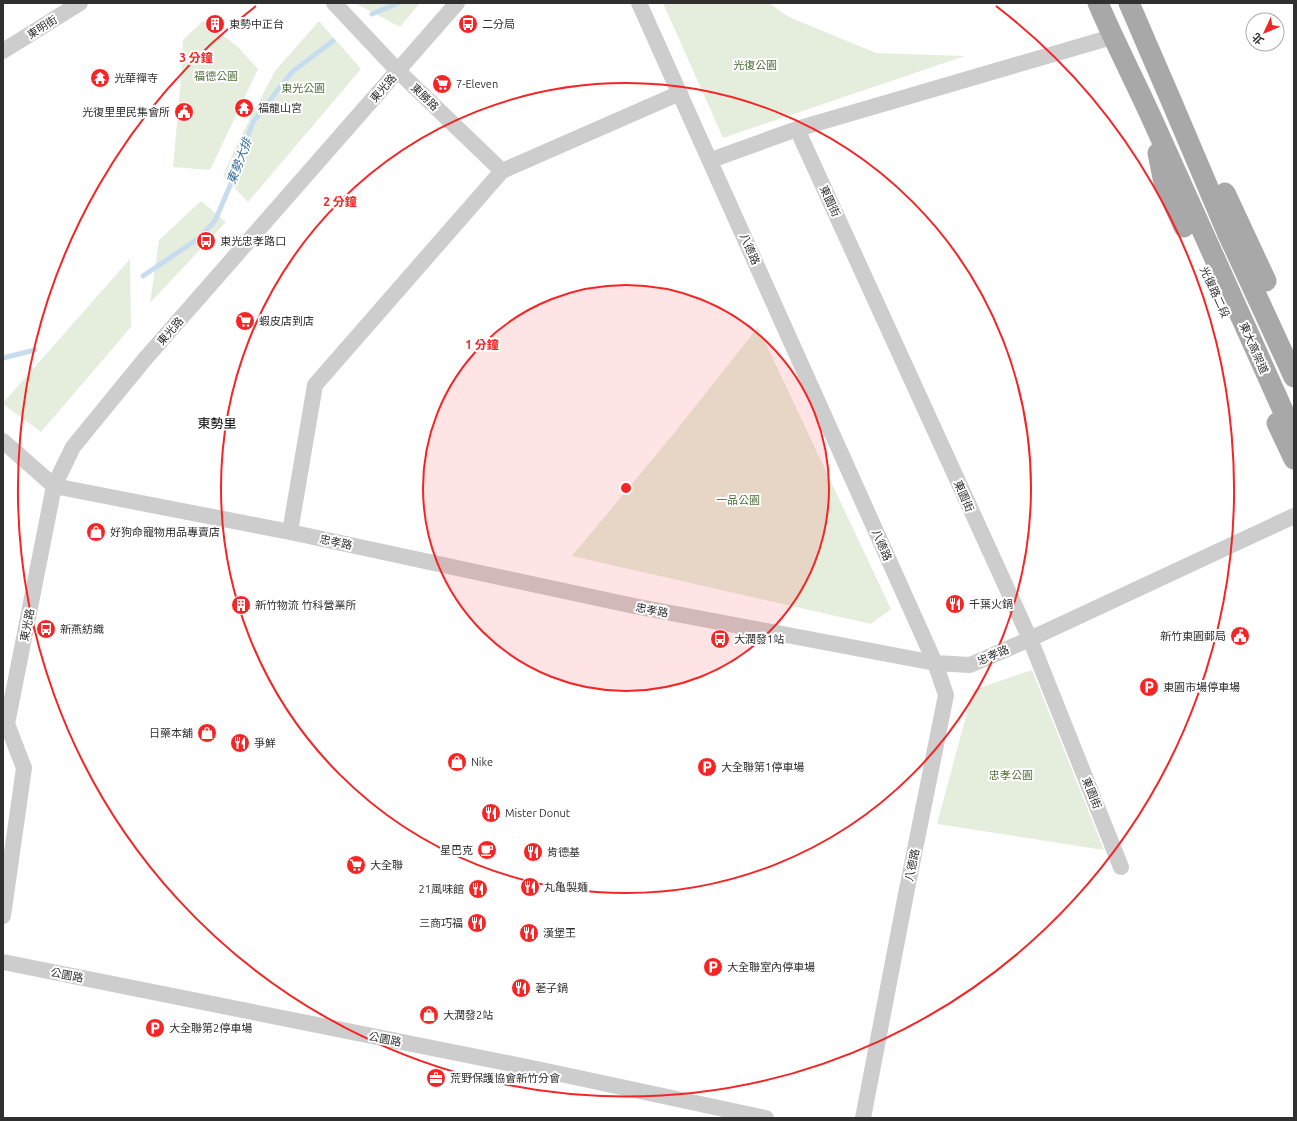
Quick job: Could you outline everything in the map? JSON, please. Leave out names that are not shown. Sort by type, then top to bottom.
[{"type":"main road","name":"光復路二段","points":[[1098,3],[1112,37],[1152,119],[1205,239]]},
{"type":"main road","points":[[1129,3],[1227,232],[1294,377]]},
{"type":"main road","points":[[1173,105],[1210,160],[1294,344]]},
{"type":"main road","name":"光復路二段","points":[[1152,119],[1164,183],[1294,459]]},
{"type":"main road","name":"東大高架道","points":[[1205,239],[1294,435]]},
{"type":"street","name":"東明街","points":[[3,51],[80,3]]},
{"type":"street","name":"東勝路","points":[[334,3],[398,71],[502,171]]},
{"type":"street","name":"東光路","points":[[3,749],[5,727],[54,486],[73,447],[131,376],[457,3]]},
{"type":"street","name":"八德路","points":[[639,3],[711,160],[935,663],[946,695],[863,1118]]},
{"type":"street","points":[[711,160],[797,129],[1112,37]]},
{"type":"street","points":[[290,532],[315,385],[502,171],[680,92]]},
{"type":"street","name":"東園街","points":[[797,129],[1030,639],[1121,867]]},
{"type":"street","points":[[3,441],[54,486]]},
{"type":"street","name":"忠孝路","points":[[54,486],[290,532],[634,606],[935,663],[970,665],[1030,639],[1294,516]]},
{"type":"street","points":[[3,916],[24,768],[5,727]]},
{"type":"street","name":"公園路","points":[[3,962],[536,1069],[766,1118]]},
{"type":"green space","points":[[355,3],[420,3],[400,27]]},
{"type":"green space","name":"光復公園","points":[[663,3],[769,3],[789,17],[876,53],[965,56],[723,138]]},
{"type":"green space","name":"福德公園","points":[[203,21],[237,46],[258,69],[210,170],[173,167],[183,40]]},
{"type":"green space","name":"東光公園","points":[[319,21],[361,69],[248,202],[223,176],[238,142],[275,71]]},
{"type":"green space","points":[[201,201],[226,222],[150,303],[159,240]]},
{"type":"green space","points":[[130,259],[131,327],[41,432],[3,403]]},
{"type":"green space","name":"一品公園","points":[[758,327],[891,609],[871,624],[572,556],[675,432]]},
{"type":"green space","name":"忠孝公園","points":[[1032,670],[1104,850],[937,824],[973,690]]},
{"type":"waterway","name":"東勢大排","points":[[372,14],[398,3]]},
{"type":"waterway","name":"東勢大排","points":[[143,276],[199,238],[215,221],[232,181],[253,122],[292,72],[333,41]]},
{"type":"waterway","name":"東勢大排","points":[[3,358],[35,350]]},
{"type":"place","name":"東勢中正台","points":[[215,24]]},
{"type":"place","name":"二分局","points":[[468,24]]},
{"type":"place","name":"光華禪寺","points":[[100,78]]},
{"type":"place","name":"7-Eleven","points":[[442,84]]},
{"type":"place","name":"福龍山宮","points":[[244,108]]},
{"type":"place","name":"光復里里民集會所","points":[[184,112]]},
{"type":"place","name":"東光忠孝路口","points":[[206,241]]},
{"type":"place","name":"蝦皮店到店","points":[[245,321]]},
{"type":"place","name":"好狗命寵物用品專賣店","points":[[96,532]]},
{"type":"place","name":"千葉火鍋","points":[[955,604]]},
{"type":"place","name":"新竹物流 竹科營業所","points":[[241,605]]},
{"type":"place","name":"新燕紡織","points":[[46,629]]},
{"type":"place","name":"新竹東園郵局","points":[[1240,636]]},
{"type":"place","name":"大潤發1站","points":[[720,639]]},
{"type":"place","name":"東園市場停車場","points":[[1149,687]]},
{"type":"place","name":"日藥本舖","points":[[207,733]]},
{"type":"place","name":"爭鮮","points":[[240,743]]},
{"type":"place","name":"Nike","points":[[457,762]]},
{"type":"place","name":"大全聯第1停車場","points":[[707,767]]},
{"type":"place","name":"Mister Donut","points":[[491,813]]},
{"type":"place","name":"星巴克","points":[[487,850]]},
{"type":"place","name":"肯德基","points":[[533,852]]},
{"type":"place","name":"大全聯","points":[[356,865]]},
{"type":"place","name":"丸亀製麺","points":[[530,887]]},
{"type":"place","name":"21風味館","points":[[478,889]]},
{"type":"place","name":"三商巧福","points":[[477,923]]},
{"type":"place","name":"漢堡王","points":[[529,933]]},
{"type":"place","name":"大全聯室內停車場","points":[[713,967]]},
{"type":"place","name":"荖子鍋","points":[[521,988]]},
{"type":"place","name":"大潤發2站","points":[[429,1015]]},
{"type":"place","name":"大全聯第2停車場","points":[[155,1028]]},
{"type":"place","name":"荒野保護協會新竹分會","points":[[436,1078]]},
{"type":"district","name":"東勢里","points":[[217,423]]}]
